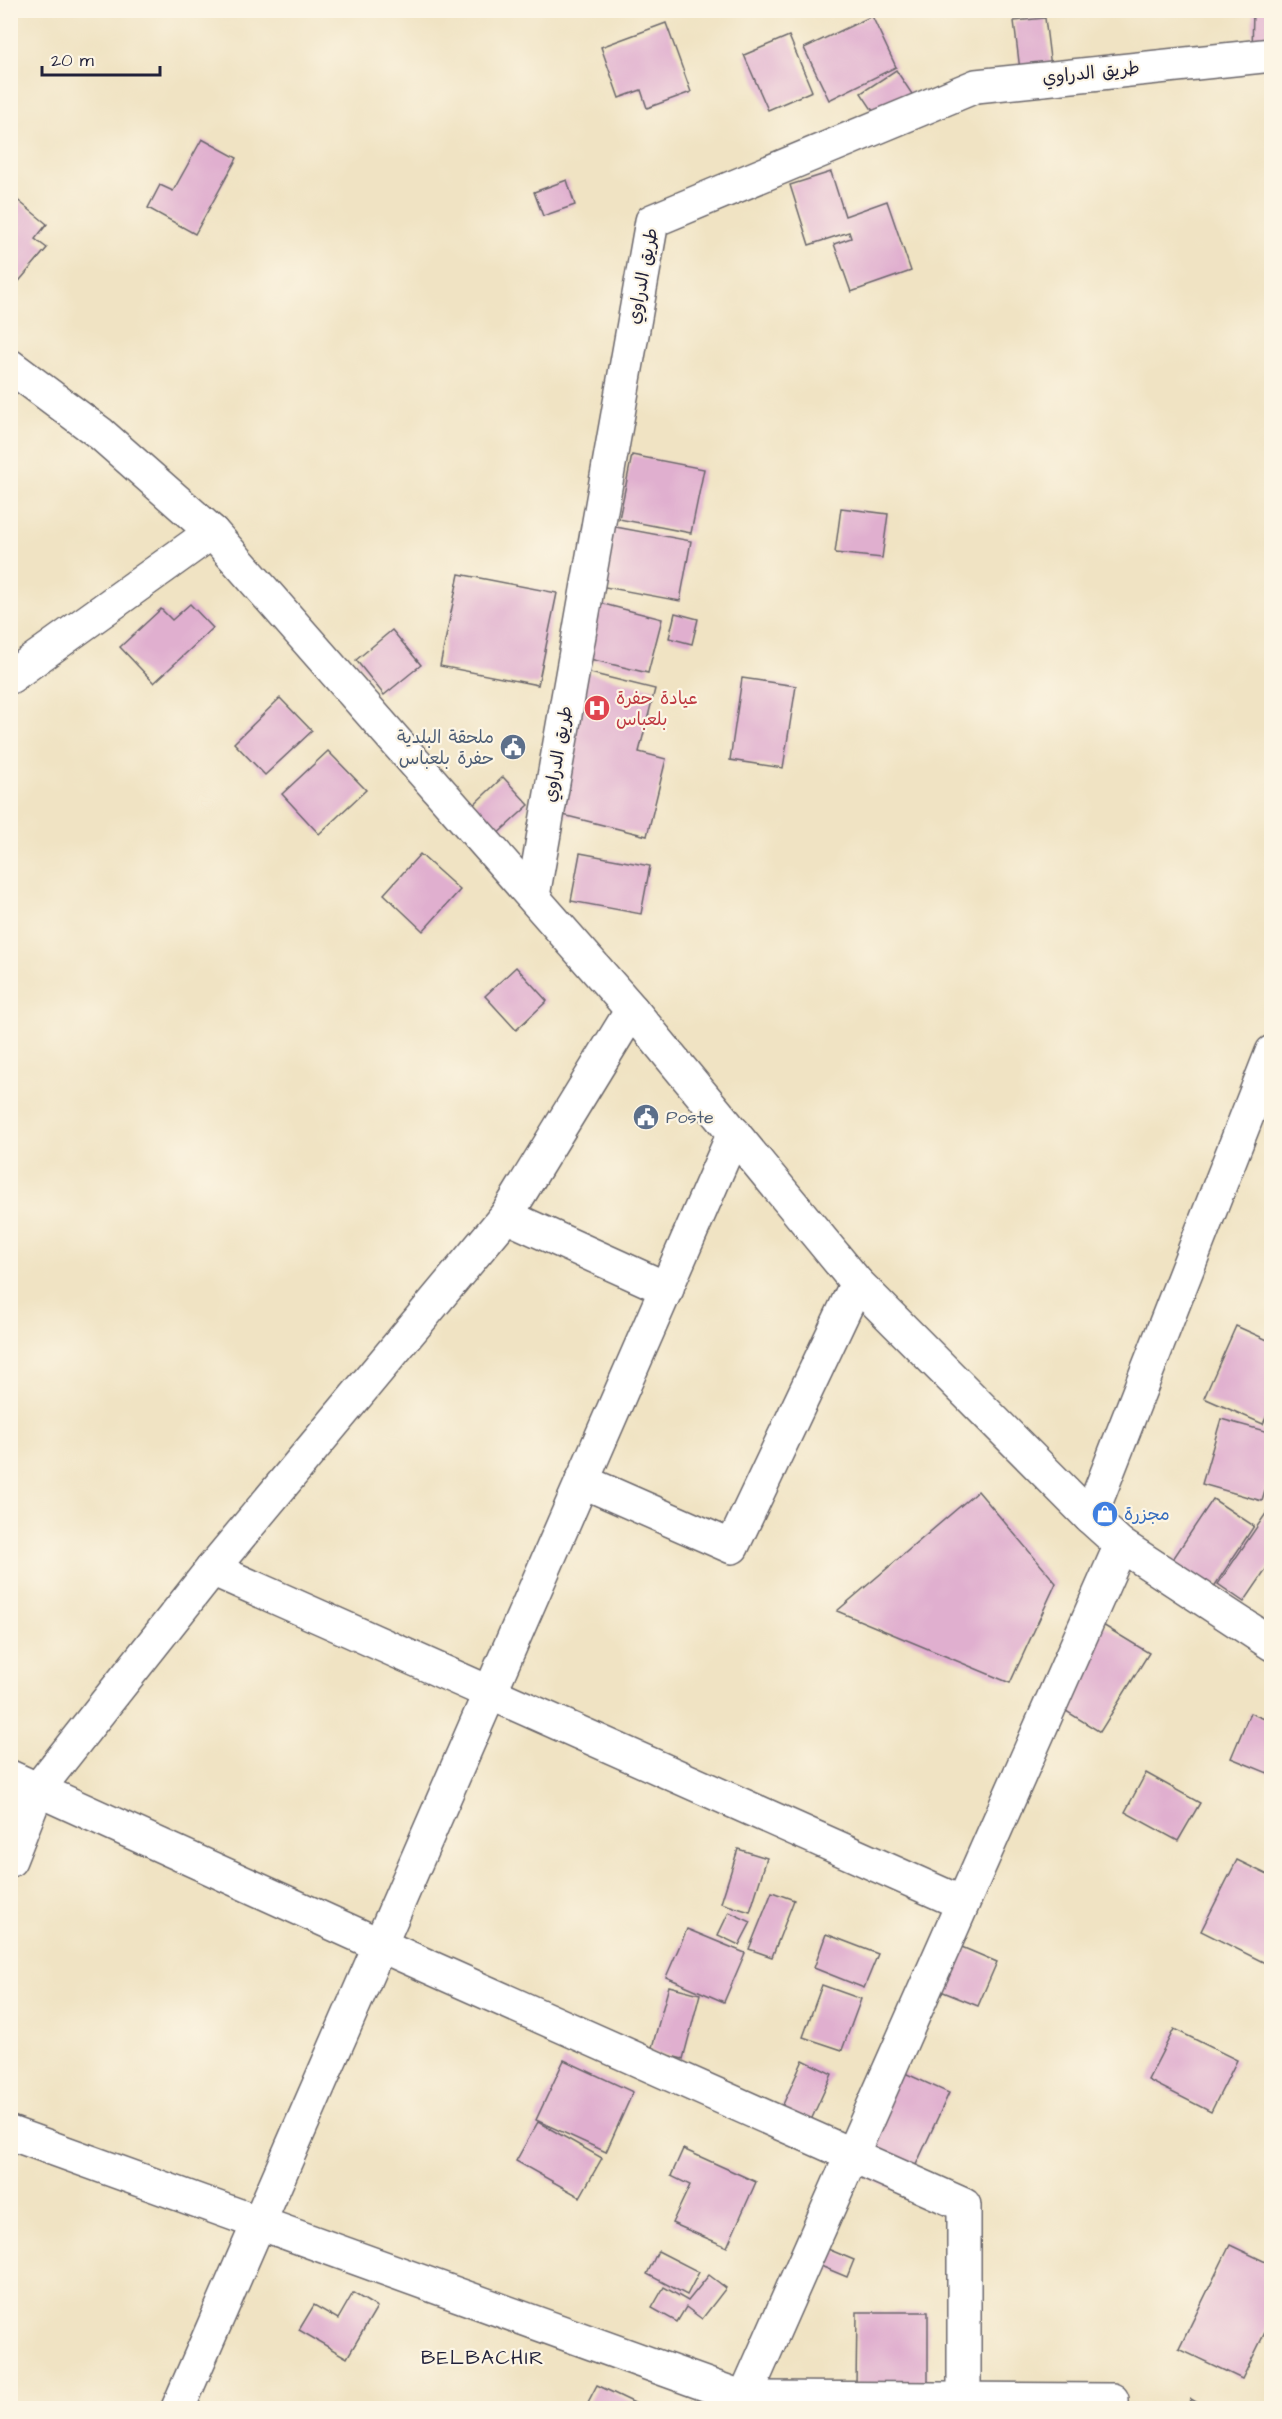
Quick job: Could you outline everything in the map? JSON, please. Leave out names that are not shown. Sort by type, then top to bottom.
[{"type":"street","name":"طريق الدراوي","points":[[532,896],[652,221],[976,86],[1272,55]]},
{"type":"street","points":[[10,366],[101,434],[212,532],[632,1010],[858,1283],[1090,1517],[1121,1545],[1272,1644]]},
{"type":"street","points":[[10,677],[212,532]]},
{"type":"street","points":[[10,1860],[24,1783],[212,1569],[506,1216],[632,1010]]},
{"type":"street","points":[[1090,1517],[1272,1052]]},
{"type":"street","points":[[178,2409],[734,1133]]},
{"type":"street","points":[[506,1216],[666,1289]]},
{"type":"street","points":[[582,1482],[732,1547],[858,1283]]},
{"type":"street","points":[[743,2405],[1121,1545]]},
{"type":"street","points":[[212,1569],[962,1903]]},
{"type":"street","points":[[24,1783],[380,1945],[964,2205],[964,2404]]},
{"type":"street","points":[[10,2133],[743,2405],[964,2404],[1112,2400],[1112,2409]]},
{"type":"building","points":[[1253,10],[1272,10],[1272,52],[1252,52]]},
{"type":"building","points":[[872,16],[896,67],[829,100],[804,48]]},
{"type":"building","points":[[1045,18],[1051,67],[1020,70],[1014,21]]},
{"type":"building","points":[[666,23],[691,92],[647,108],[641,90],[619,98],[601,47]]},
{"type":"building","points":[[789,36],[812,91],[768,110],[744,55]]},
{"type":"building","points":[[896,70],[914,97],[879,120],[861,93]]},
{"type":"building","points":[[202,139],[237,158],[195,234],[148,208],[160,185],[173,191]]},
{"type":"building","points":[[831,172],[845,216],[887,201],[911,271],[851,292],[834,244],[851,238],[849,232],[809,245],[790,185]]},
{"type":"building","points":[[567,180],[575,205],[543,216],[534,192]]},
{"type":"building","points":[[10,194],[47,224],[35,239],[47,248],[10,292]]},
{"type":"building","points":[[632,455],[704,469],[691,533],[619,519]]},
{"type":"building","points":[[841,508],[888,514],[882,558],[835,553]]},
{"type":"building","points":[[605,525],[691,541],[680,601],[594,585]]},
{"type":"building","points":[[459,574],[557,593],[538,685],[440,666]]},
{"type":"building","points":[[588,600],[662,619],[648,673],[573,655]]},
{"type":"building","points":[[190,604],[213,628],[154,683],[120,647],[161,609],[172,620]]},
{"type":"building","points":[[675,613],[698,619],[692,644],[669,638]]},
{"type":"building","points":[[392,630],[421,665],[384,695],[356,660]]},
{"type":"building","points":[[574,669],[655,689],[639,752],[666,759],[647,836],[539,809]]},
{"type":"building","points":[[742,678],[796,686],[783,768],[730,760]]},
{"type":"building","points":[[280,698],[312,731],[265,775],[234,743]]},
{"type":"building","points":[[328,751],[366,790],[319,834],[282,794]]},
{"type":"building","points":[[503,777],[529,805],[494,837],[468,810]]},
{"type":"building","points":[[580,853],[650,866],[641,914],[571,901]]},
{"type":"building","points":[[420,854],[460,890],[423,931],[384,894]]},
{"type":"building","points":[[516,967],[547,1001],[516,1030],[485,996]]},
{"type":"building","points":[[1236,1326],[1272,1342],[1272,1404],[1263,1424],[1204,1398]]},
{"type":"building","points":[[1221,1419],[1272,1433],[1272,1468],[1262,1501],[1202,1484]]},
{"type":"building","points":[[978,1491],[1056,1583],[1010,1683],[837,1611]]},
{"type":"building","points":[[1213,1499],[1254,1526],[1204,1602],[1163,1574]]},
{"type":"building","points":[[1269,1509],[1272,1511],[1272,1561],[1244,1602],[1218,1584]]},
{"type":"building","points":[[1093,1619],[1149,1653],[1100,1732],[1045,1698]]},
{"type":"building","points":[[1250,1713],[1272,1722],[1270,1774],[1231,1758]]},
{"type":"building","points":[[1146,1773],[1200,1803],[1178,1841],[1125,1812]]},
{"type":"building","points":[[738,1849],[767,1858],[750,1912],[721,1903]]},
{"type":"building","points":[[1237,1860],[1272,1877],[1272,1951],[1265,1963],[1201,1931]]},
{"type":"building","points":[[772,1892],[794,1900],[772,1957],[749,1949]]},
{"type":"building","points":[[729,1912],[751,1922],[739,1945],[718,1935]]},
{"type":"building","points":[[687,1929],[745,1953],[724,2002],[666,1977]]},
{"type":"building","points":[[826,1934],[878,1954],[864,1988],[814,1968]]},
{"type":"building","points":[[950,1942],[997,1962],[978,2006],[931,1987]]},
{"type":"building","points":[[822,1985],[861,1999],[842,2050],[803,2037]]},
{"type":"building","points":[[669,1986],[700,1994],[683,2059],[651,2051]]},
{"type":"building","points":[[1174,2029],[1237,2060],[1211,2112],[1148,2080]]},
{"type":"building","points":[[564,2060],[633,2092],[606,2152],[536,2120]]},
{"type":"building","points":[[803,2060],[832,2074],[801,2142],[772,2129]]},
{"type":"building","points":[[896,2069],[949,2093],[903,2193],[849,2169]]},
{"type":"building","points":[[538,2122],[602,2158],[580,2197],[516,2161]]},
{"type":"building","points":[[683,2149],[756,2182],[727,2247],[672,2223],[690,2185],[671,2176]]},
{"type":"building","points":[[1230,2245],[1272,2265],[1272,2318],[1242,2379],[1179,2349]]},
{"type":"building","points":[[823,2247],[854,2260],[847,2277],[816,2264]]},
{"type":"building","points":[[658,2251],[699,2272],[687,2295],[647,2274]]},
{"type":"building","points":[[709,2275],[726,2288],[702,2319],[686,2307],[677,2322],[652,2308],[664,2287],[688,2301]]},
{"type":"building","points":[[353,2293],[377,2307],[347,2358],[299,2330],[314,2305],[338,2319]]},
{"type":"building","points":[[857,2312],[928,2312],[928,2387],[856,2387]]},
{"type":"building","points":[[597,2385],[645,2408],[585,2408]]},
{"type":"building","points":[[1191,2399],[1206,2408],[1185,2408]]},
{"type":"place","name":"عيادة حفرة بلعباس","points":[[597,708]]},
{"type":"place","name":"ملحقة البلدية حفرة بلعباس","points":[[513,747]]},
{"type":"place","name":"Poste","points":[[646,1117]]},
{"type":"place","name":"مجزرة","points":[[1105,1514]]},
{"type":"district","name":"BELBACHIR","points":[[483,2358]]}]
